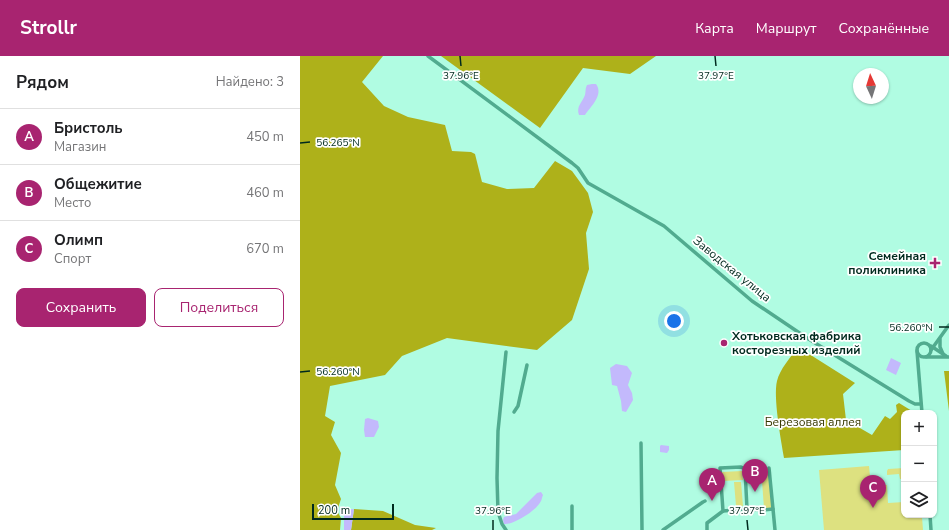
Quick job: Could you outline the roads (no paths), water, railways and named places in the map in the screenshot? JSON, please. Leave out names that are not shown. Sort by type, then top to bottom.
[{"type":"street","name":"Заводская улица","points":[[428,56],[575,165],[588,183],[664,226],[752,301],[909,402],[921,404]]},
{"type":"street","points":[[930,346],[941,338],[949,325]]},
{"type":"street","points":[[918,364],[919,360],[929,355],[930,346],[932,343],[941,338]]},
{"type":"street","points":[[941,338],[940,348],[944,355]]},
{"type":"street","points":[[922,410],[917,347],[920,344],[930,346],[949,357]]},
{"type":"street","points":[[917,351],[919,355],[924,357],[949,357]]},
{"type":"street","points":[[506,352],[498,431],[497,478],[499,518],[506,530]]},
{"type":"street","points":[[514,412],[518,406],[527,365]]},
{"type":"street","points":[[641,443],[642,530]]},
{"type":"street","points":[[723,511],[720,468],[741,466],[745,469],[758,468]]},
{"type":"street","points":[[769,468],[775,530]]},
{"type":"street","points":[[745,469],[748,508]]},
{"type":"street","points":[[663,530],[705,501]]},
{"type":"street","points":[[572,506],[572,530]]},
{"type":"street","points":[[707,530],[707,523],[723,511],[748,508],[764,510],[773,509]]},
{"type":"street","points":[[930,518],[931,530]]},
{"type":"place","name":"Семейная поликлиника","points":[[935,263]]},
{"type":"place","name":"Хотьковская фабрика косторезных изделий","points":[[724,343]]},
{"type":"place","name":"Общежитие","points":[[755,492]]},
{"type":"place","name":"Бристоль","points":[[712,501]]},
{"type":"place","name":"Олимп","points":[[873,508]]},
{"type":"park label","name":"Березовая аллея","points":[[813,422]]}]
